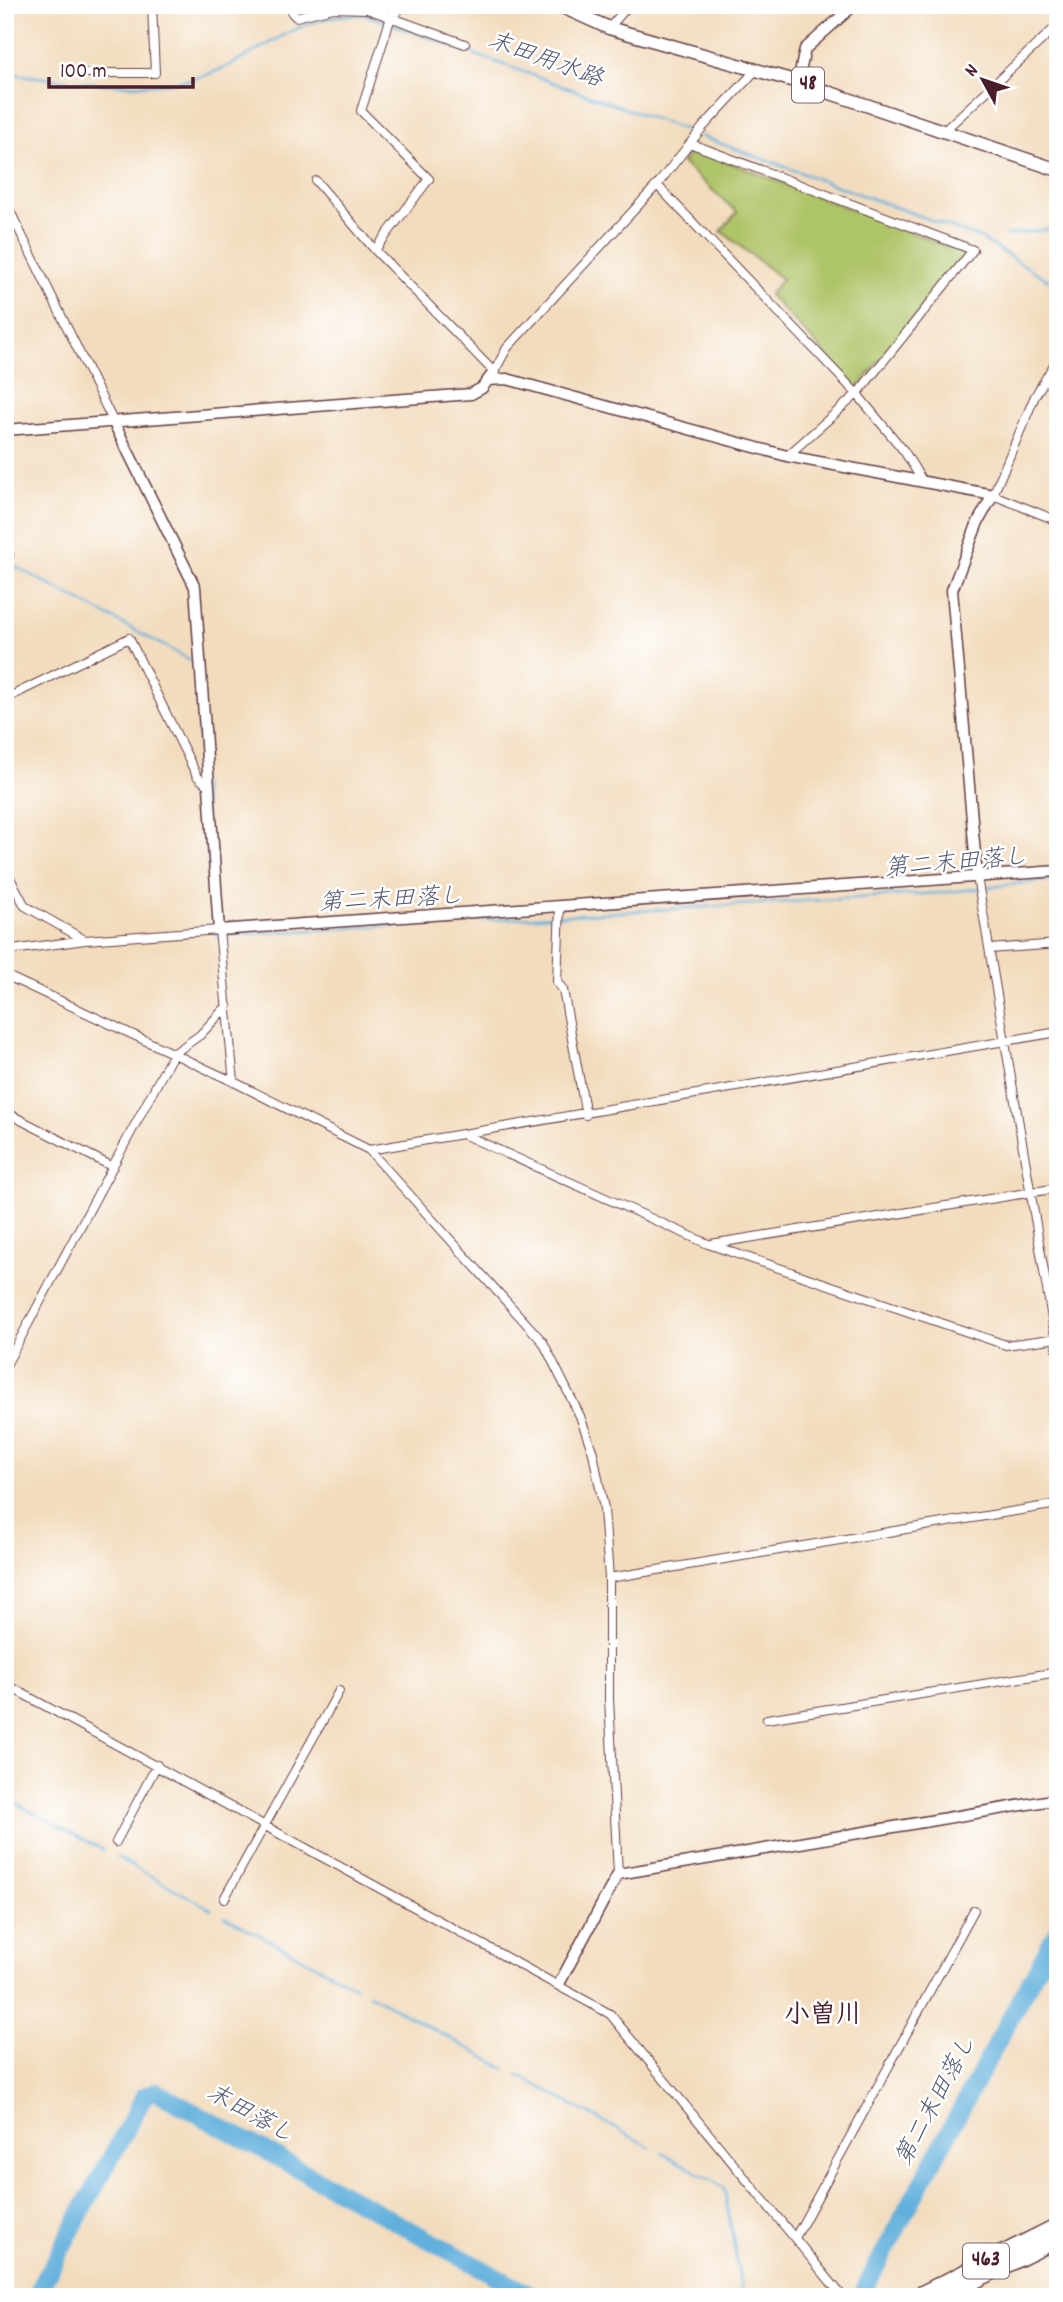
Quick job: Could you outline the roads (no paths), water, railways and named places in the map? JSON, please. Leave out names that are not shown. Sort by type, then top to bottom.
[{"type":"highway","name":"463","points":[[914,2297],[1058,2225]]},
{"type":"highway","name":"463","points":[[943,2297],[1058,2240]]},
{"type":"main road","name":"48","points":[[558,5],[609,28],[798,82],[1058,170]]},
{"type":"street","points":[[82,73],[155,73],[152,5]]},
{"type":"street","points":[[293,5],[292,13],[296,17],[348,7],[391,17],[465,44]]},
{"type":"street","points":[[375,250],[429,179],[361,111],[391,17],[404,5]]},
{"type":"street","points":[[609,28],[629,5]]},
{"type":"street","points":[[798,82],[805,49],[854,5]]},
{"type":"street","points":[[945,130],[1058,25]]},
{"type":"street","points":[[5,430],[471,394],[491,376],[507,348],[657,185],[703,127],[756,70]]},
{"type":"street","points":[[692,144],[973,250],[857,394],[787,456]]},
{"type":"street","points":[[316,181],[375,250],[491,376],[787,456],[923,484],[993,495],[1058,521]]},
{"type":"street","points":[[657,185],[857,394],[904,451],[923,484]]},
{"type":"street","points":[[5,201],[195,587],[206,784],[234,1082]]},
{"type":"street","points":[[1058,358],[1035,396],[993,495],[978,522],[952,590],[977,877],[1058,1353]]},
{"type":"street","points":[[5,547],[9,555],[5,556]]},
{"type":"street","points":[[5,699],[129,638],[197,776],[206,784]]},
{"type":"street","points":[[5,869],[25,906],[85,940]]},
{"type":"street","points":[[5,951],[85,940],[1058,872]]},
{"type":"street","points":[[559,906],[557,982],[563,990],[586,1115]]},
{"type":"street","points":[[990,949],[1058,944]]},
{"type":"street","points":[[5,975],[234,1082],[369,1150],[543,1342],[580,1416],[593,1453],[604,1509],[609,1578],[609,1699],[618,1874],[559,1984]]},
{"type":"street","points":[[5,1367],[173,1054],[200,1035],[227,1006]]},
{"type":"street","points":[[369,1150],[586,1115],[1058,1032]]},
{"type":"street","points":[[5,1112],[113,1167]]},
{"type":"street","points":[[465,1135],[708,1244],[1006,1345],[1056,1338]]},
{"type":"street","points":[[708,1244],[1058,1188]]},
{"type":"street","points":[[609,1578],[1058,1504]]},
{"type":"street","points":[[767,1720],[1058,1672]]},
{"type":"street","points":[[5,1684],[599,2006],[619,2023],[843,2297]]},
{"type":"street","points":[[224,1899],[339,1691]]},
{"type":"street","points":[[116,1842],[157,1765]]},
{"type":"street","points":[[618,1874],[1058,1799]]},
{"type":"street","points":[[795,2238],[974,1910]]},
{"type":"waterway","name":"末田用水路","points":[[5,73],[105,84],[180,81],[224,68],[301,27],[342,15],[366,15],[693,133]]},
{"type":"waterway","name":"末田用水路","points":[[700,136],[980,238],[1058,286]]},
{"type":"waterway","points":[[1006,235],[1058,228]]},
{"type":"waterway","name":"第二末田落し","points":[[5,561],[196,663]]},
{"type":"waterway","name":"第二末田落し","points":[[196,680],[201,775]]},
{"type":"waterway","name":"第二末田落し","points":[[202,785],[215,936],[939,893],[1058,879]]},
{"type":"waterway","points":[[5,1797],[103,1850]]},
{"type":"waterway","points":[[116,1857],[211,1909]]},
{"type":"waterway","points":[[224,1916],[356,1987]]},
{"type":"waterway","name":"第二末田落し","points":[[860,2297],[1058,1929]]},
{"type":"waterway","points":[[369,1994],[506,2069]]},
{"type":"waterway","points":[[518,2075],[650,2147]]},
{"type":"waterway","name":"末田落し","points":[[35,2297],[145,2095],[155,2091],[534,2297]]},
{"type":"waterway","points":[[662,2153],[724,2187],[743,2297]]},
{"type":"district","name":"小曽川","points":[[823,2016]]}]
